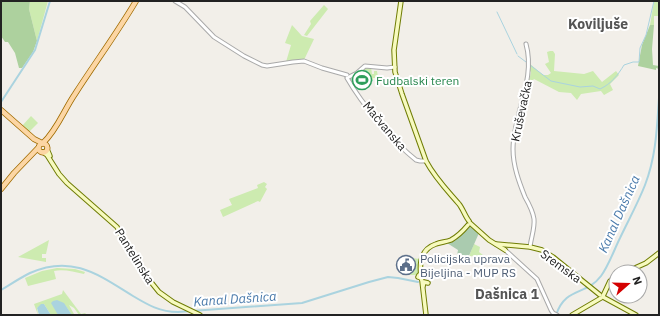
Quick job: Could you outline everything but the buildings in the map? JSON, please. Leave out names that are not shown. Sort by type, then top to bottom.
[{"type":"main road","points":[[401,1],[394,48],[395,67],[400,90],[426,160],[434,175],[467,215],[468,223],[464,230],[453,239],[434,245],[427,249],[420,260],[426,315]]},
{"type":"main road","points":[[24,163],[47,148],[48,140],[53,130],[74,95],[117,32],[135,2]]},
{"type":"main road","points":[[1,110],[28,134],[47,148],[53,165]]},
{"type":"main road","points":[[1,189],[39,144],[42,143],[53,130]]},
{"type":"main road","points":[[28,134],[42,152]]},
{"type":"main road","name":"Pantelinska","points":[[42,152],[47,155],[59,174],[67,183],[117,227],[138,266],[156,289],[165,298],[198,314]]},
{"type":"main road","points":[[468,223],[484,236],[505,248]]},
{"type":"main road","name":"Sremska","points":[[505,248],[530,247],[542,250],[553,257],[601,296],[636,315]]},
{"type":"main road","points":[[646,264],[659,253]]},
{"type":"main road","points":[[421,280],[428,283]]},
{"type":"main road","points":[[572,315],[601,296],[608,284]]},
{"type":"street","name":"Mačvanska","points":[[175,1],[185,7],[214,37],[244,56],[262,65],[267,66],[304,61],[349,76],[350,82],[369,110],[395,141],[416,160],[421,162],[426,160]]},
{"type":"street","name":"Kruševačka","points":[[526,44],[529,74],[515,131],[513,151],[519,181],[534,218],[530,247]]},
{"type":"street","points":[[349,76],[366,66],[387,68],[395,67]]},
{"type":"street","points":[[505,248],[538,279],[551,310],[556,314]]},
{"type":"green space","points":[[2,1],[30,1],[29,9],[37,41],[33,52],[22,68],[19,68],[15,53],[8,42],[5,42],[1,36]]},
{"type":"green space","points":[[30,1],[48,1],[37,41],[29,9]]},
{"type":"green space","points":[[654,1],[659,1],[659,16],[654,16],[654,25],[650,25]]},
{"type":"green space","points":[[324,5],[328,9],[307,36],[304,35],[311,24],[310,21]]},
{"type":"green space","points":[[292,25],[302,36],[314,39],[304,60],[286,62],[291,45],[285,43]]},
{"type":"green space","points":[[650,25],[654,25],[652,49],[653,65],[659,66],[659,69],[656,68],[656,70],[638,66],[642,45]]},
{"type":"green space","points":[[553,51],[555,54],[554,71],[584,74],[593,71],[602,82],[616,71],[619,75],[610,84],[613,90],[604,95],[601,91],[581,94],[577,100],[571,93],[559,92],[534,79],[528,86],[531,72],[530,64],[543,75],[548,75],[551,73],[545,64],[549,62],[547,52]]},
{"type":"green space","points":[[365,67],[371,67],[372,74],[374,74],[374,71],[377,71],[378,77],[381,77],[381,79],[376,81],[375,78],[373,78],[373,81],[367,70],[351,79],[356,90],[350,79],[351,76]]},
{"type":"green space","name":"Fudbalski teren","points":[[367,70],[373,81],[357,90],[351,79]]},
{"type":"green space","points":[[31,116],[38,123],[29,132],[22,126]]},
{"type":"green space","points":[[264,182],[267,184],[265,187],[267,189],[260,202],[258,201],[223,217],[220,210],[232,205],[229,199],[258,188],[257,185]]},
{"type":"green space","points":[[470,226],[479,233],[468,258],[466,258],[464,263],[456,261],[458,250],[447,243],[459,237]]},
{"type":"green space","points":[[49,240],[46,254],[42,254],[42,258],[46,258],[46,262],[18,257]]},
{"type":"green space","points":[[474,244],[480,247],[479,252],[483,255],[483,257],[469,256]]},
{"type":"green space","points":[[413,258],[419,259],[419,272],[416,275],[409,275],[409,272],[414,271]]},
{"type":"green space","points":[[57,268],[75,269],[85,272],[84,274],[58,270],[54,271],[56,279],[28,286],[25,278],[42,271]]},
{"type":"green space","points":[[63,290],[81,314],[85,313],[87,315],[79,315],[74,308],[69,305],[74,314],[72,315],[62,303],[53,301],[58,315],[51,315],[44,304],[37,308],[38,315],[34,304],[62,294]]},
{"type":"water","points":[[57,300],[64,303],[72,315],[58,315],[51,303]]},
{"type":"water","points":[[41,304],[44,304],[51,315],[39,315],[37,308]]},
{"type":"waterway","points":[[1,102],[35,50],[50,1]]},
{"type":"waterway","points":[[530,65],[551,81],[580,87],[593,86],[600,89],[608,85],[624,65],[639,62],[640,48],[646,35],[654,1]]},
{"type":"waterway","points":[[497,12],[517,54]]},
{"type":"waterway","points":[[518,56],[526,62]]},
{"type":"waterway","name":"Kanal Dašnica","points":[[556,315],[565,299],[595,282],[604,272],[609,262],[649,174],[652,164],[658,120],[659,98]]},
{"type":"waterway","name":"Kanal Dašnica","points":[[1,290],[30,273],[45,268],[72,266],[97,274],[149,305],[165,311],[178,312],[302,303],[388,277],[418,282]]},
{"type":"place","name":"Fudbalski teren","points":[[362,80]]},
{"type":"place","name":"Policijska uprava Bijeljina - MUP RS","points":[[406,265]]},
{"type":"district","name":"Koviljuše","points":[[598,24]]},
{"type":"district","name":"Dašnica 1","points":[[507,294]]}]
